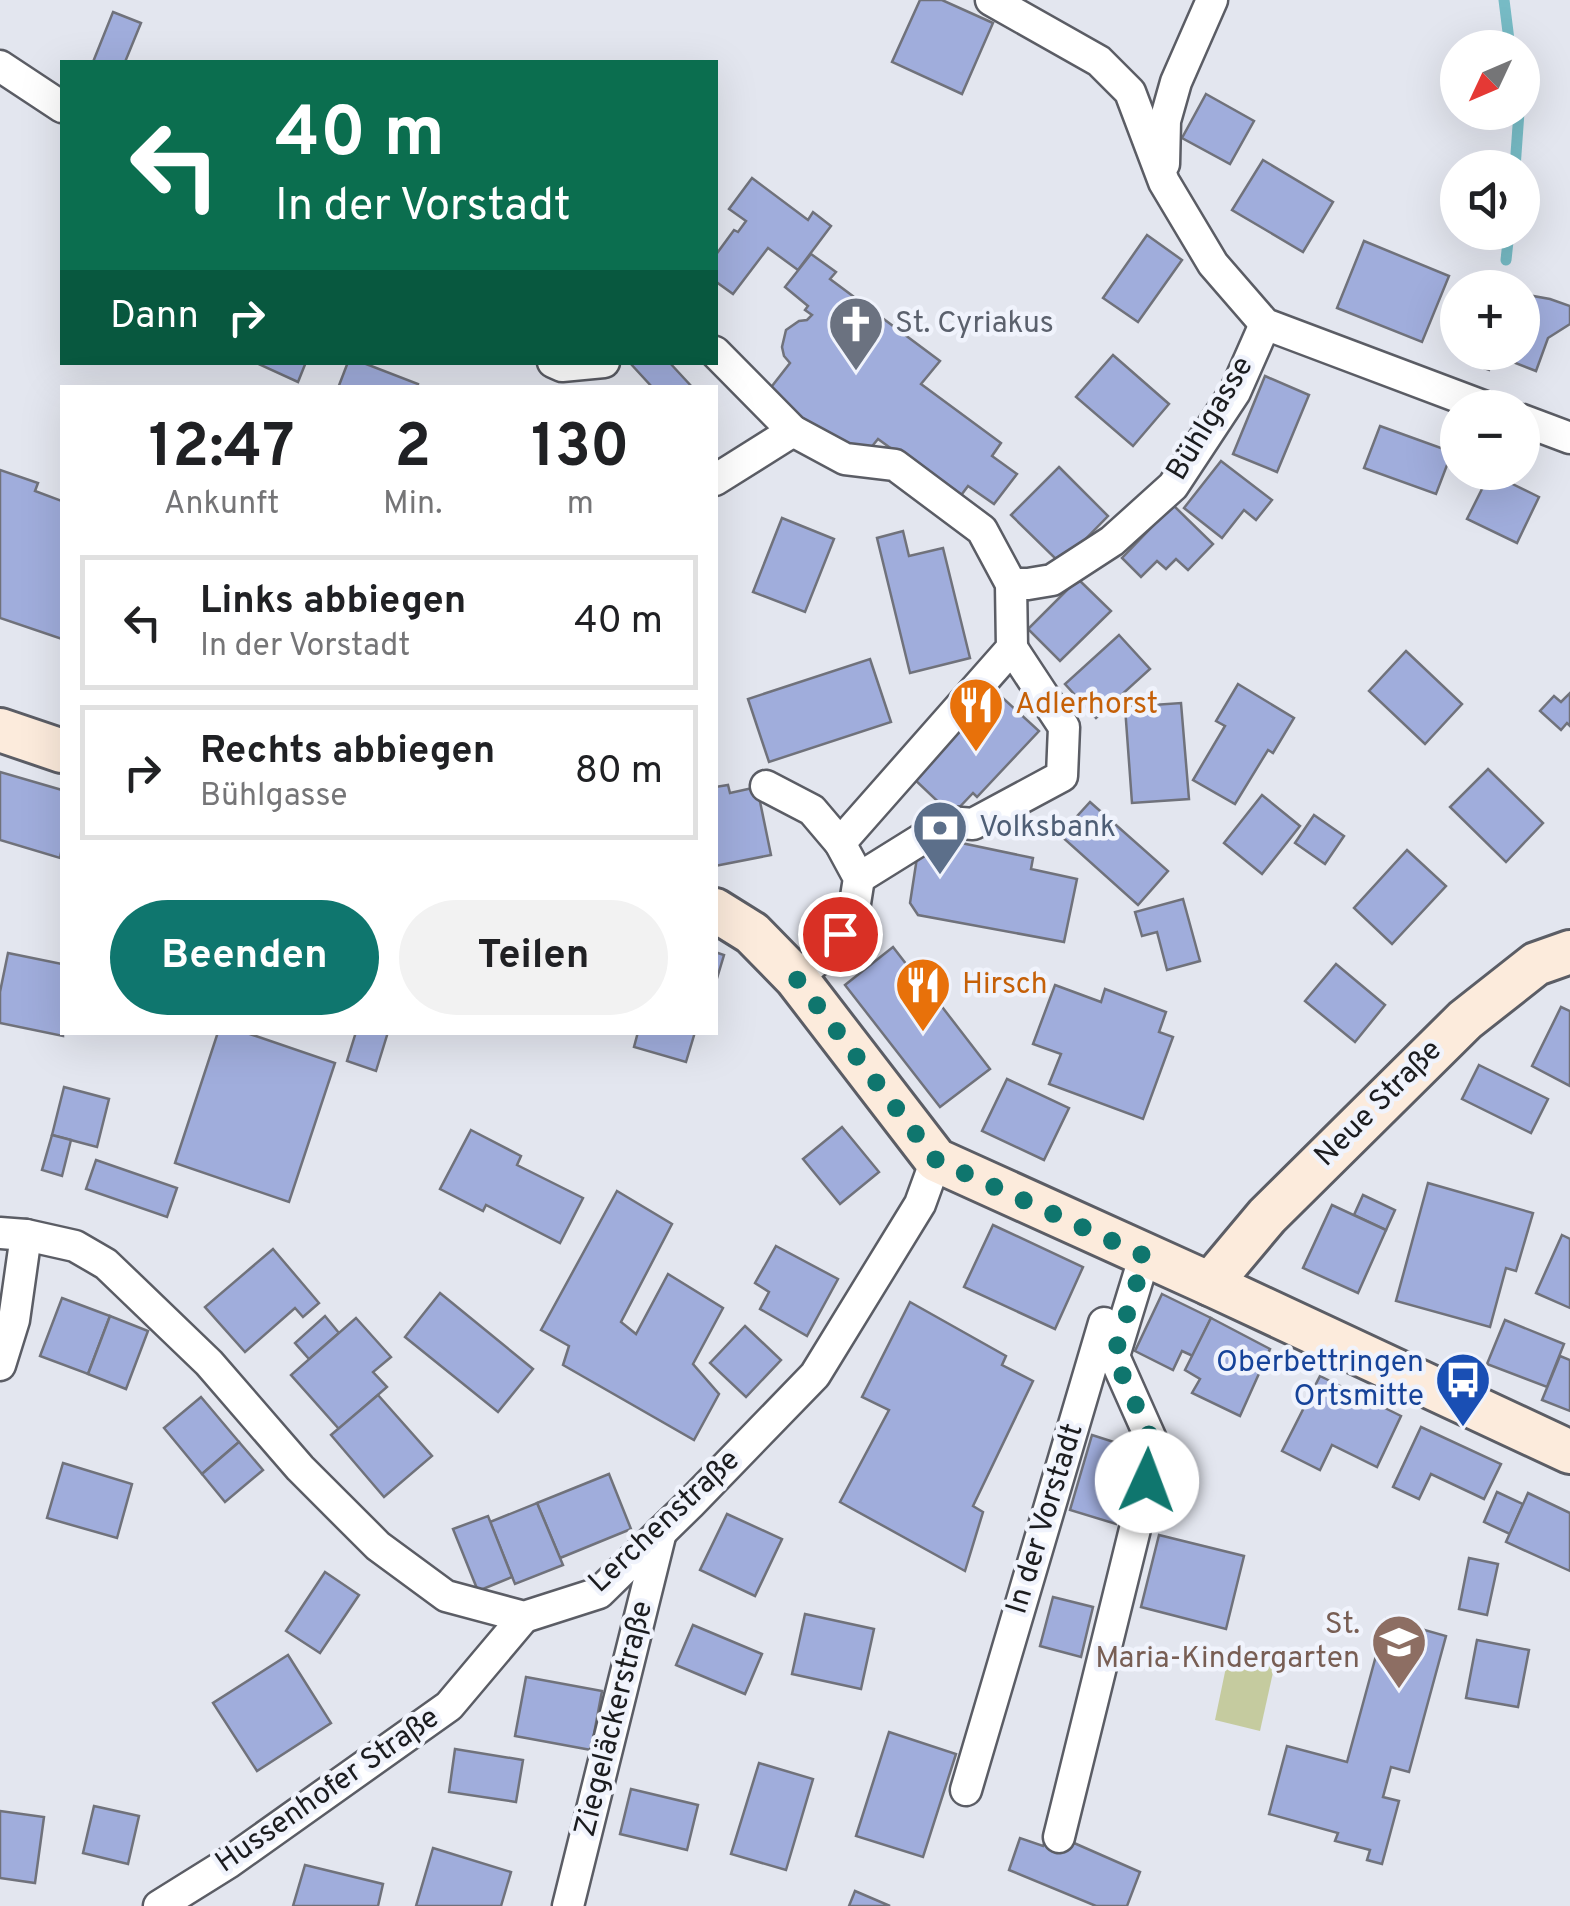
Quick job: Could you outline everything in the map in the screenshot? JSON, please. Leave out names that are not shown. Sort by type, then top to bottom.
[{"type":"street","name":"Bühlgasse","points":[[991,0],[1099,61],[1130,92],[1164,182],[1213,264],[1265,324],[1235,392],[1172,486],[1112,541],[1052,580],[1011,584]]},
{"type":"street","points":[[1164,182],[1165,122],[1176,82],[1212,0]]},
{"type":"street","points":[[0,66],[60,106]]},
{"type":"street","points":[[1265,324],[1440,390]]},
{"type":"street","points":[[718,355],[792,432],[846,459],[895,466],[982,530],[1011,584],[1012,648],[1064,727],[1062,776],[972,824],[950,822],[859,878]]},
{"type":"street","points":[[1540,427],[1570,438]]},
{"type":"street","points":[[718,478],[792,432]]},
{"type":"street","points":[[840,843],[1012,648]]},
{"type":"street","points":[[0,730],[60,750]]},
{"type":"street","points":[[766,786],[812,810],[840,843],[859,878],[853,916],[827,952],[796,978]]},
{"type":"street","points":[[718,912],[752,933],[796,978],[936,1160],[1570,1452]]},
{"type":"street","name":"Neue Straße","points":[[1210,1284],[1266,1216],[1465,1020],[1536,964],[1570,952]]},
{"type":"street","name":"Lerchenstraße","points":[[524,1617],[599,1592],[815,1375],[920,1204],[936,1160]]},
{"type":"street","points":[[0,1365],[14,1320],[13,1234],[75,1246],[106,1264],[210,1362],[300,1468],[378,1546],[446,1596],[524,1617]]},
{"type":"street","points":[[1059,1837],[1155,1448],[1114,1356],[1136,1252]]},
{"type":"street","name":"In der Vorstadt","points":[[966,1790],[1136,1252]]},
{"type":"street","name":"Ziegeläckerstraße","points":[[568,1906],[661,1532]]},
{"type":"street","name":"Hussenhofer Straße","points":[[159,1906],[228,1863],[449,1706],[524,1617]]},
{"type":"green space","points":[[1230,1648],[1276,1659],[1260,1731],[1215,1720]]},
{"type":"building","points":[[920,0],[942,0],[993,23],[962,94],[892,62]]},
{"type":"building","points":[[113,12],[141,23],[126,60],[94,60]]},
{"type":"building","points":[[1206,94],[1254,121],[1230,164],[1182,138]]},
{"type":"building","points":[[1263,160],[1333,202],[1303,252],[1232,210]]},
{"type":"building","points":[[752,178],[808,220],[813,212],[831,226],[798,270],[768,248],[733,294],[718,283],[718,252],[746,221],[729,209]]},
{"type":"building","points":[[1147,235],[1182,260],[1138,322],[1103,298]]},
{"type":"building","points":[[1364,241],[1440,272],[1440,298],[1422,342],[1337,308]]},
{"type":"building","name":"St. Cyriakus","points":[[811,254],[836,272],[830,279],[940,361],[921,384],[1001,443],[992,456],[1017,474],[994,504],[968,486],[959,498],[878,439],[865,455],[801,421],[769,390],[790,363],[782,347],[786,330],[812,315],[805,310],[808,306],[785,287]]},
{"type":"building","points":[[1540,297],[1570,306],[1570,324],[1548,338],[1540,360]]},
{"type":"building","points":[[1113,355],[1169,404],[1133,446],[1076,397]]},
{"type":"building","points":[[261,365],[305,365],[298,382]]},
{"type":"building","points":[[347,365],[369,365],[418,384],[418,385],[339,385]]},
{"type":"building","points":[[632,365],[672,365],[690,385],[650,385]]},
{"type":"building","points":[[1265,376],[1309,395],[1277,472],[1233,454]]},
{"type":"building","points":[[1380,426],[1440,448],[1440,484],[1436,494],[1364,468]]},
{"type":"building","points":[[1221,461],[1272,500],[1256,520],[1244,510],[1222,538],[1184,508]]},
{"type":"building","points":[[1059,467],[1108,516],[1061,564],[1011,515]]},
{"type":"building","points":[[0,470],[38,483],[35,491],[60,500],[60,638],[0,618]]},
{"type":"building","points":[[1482,490],[1525,490],[1539,497],[1517,543],[1467,519]]},
{"type":"building","points":[[1173,505],[1213,544],[1188,570],[1176,559],[1166,569],[1157,561],[1141,577],[1122,558]]},
{"type":"building","points":[[782,518],[834,539],[805,612],[753,592]]},
{"type":"building","points":[[903,531],[909,556],[943,548],[970,658],[910,673],[877,538]]},
{"type":"building","points":[[1078,579],[1111,611],[1060,661],[1028,629]]},
{"type":"building","points":[[1119,635],[1150,669],[1096,718],[1065,684]]},
{"type":"building","points":[[1406,651],[1462,704],[1425,744],[1369,691]]},
{"type":"building","points":[[870,659],[891,722],[769,762],[748,699]]},
{"type":"building","points":[[1238,684],[1294,718],[1273,753],[1268,750],[1235,804],[1193,780],[1225,726],[1216,721]]},
{"type":"building","name":"Adlerhorst","points":[[994,690],[1039,731],[977,797],[973,793],[952,815],[913,778]]},
{"type":"building","points":[[1570,693],[1570,726],[1567,723],[1561,730],[1540,711],[1554,696],[1561,702]]},
{"type":"building","points":[[1181,703],[1189,799],[1132,803],[1125,707]]},
{"type":"building","points":[[1488,769],[1543,823],[1506,862],[1450,807]]},
{"type":"building","points":[[0,772],[60,789],[60,858],[0,840]]},
{"type":"building","points":[[728,785],[730,793],[757,787],[771,855],[718,865],[718,787]]},
{"type":"building","points":[[1262,795],[1300,826],[1262,874],[1224,843]]},
{"type":"building","points":[[1090,802],[1168,871],[1138,905],[1060,835]]},
{"type":"building","points":[[1314,815],[1344,836],[1325,864],[1295,843]]},
{"type":"building","points":[[947,840],[1033,858],[1031,869],[1077,879],[1064,942],[918,915],[910,903],[918,851]]},
{"type":"building","points":[[1407,850],[1446,886],[1392,944],[1354,908]]},
{"type":"building","points":[[1183,899],[1200,961],[1167,970],[1157,932],[1142,936],[1135,912]]},
{"type":"building","name":"Hirsch","points":[[893,947],[917,978],[930,969],[947,990],[936,999],[990,1069],[940,1107],[845,985]]},
{"type":"building","points":[[8,953],[60,964],[63,1036],[0,1023],[0,992]]},
{"type":"building","points":[[718,953],[724,955],[718,975]]},
{"type":"building","points":[[1336,964],[1385,1005],[1355,1042],[1305,1001]]},
{"type":"building","points":[[1055,985],[1101,1002],[1105,989],[1166,1012],[1159,1032],[1173,1037],[1143,1119],[1049,1084],[1061,1054],[1033,1044]]},
{"type":"building","points":[[1561,1007],[1570,1011],[1570,1086],[1532,1066]]},
{"type":"building","points":[[217,1035],[253,1035],[335,1063],[289,1202],[175,1163]]},
{"type":"building","points":[[355,1035],[387,1035],[376,1071],[347,1061]]},
{"type":"building","points":[[637,1035],[694,1035],[686,1062],[634,1047]]},
{"type":"building","points":[[1479,1065],[1548,1099],[1531,1133],[1462,1099]]},
{"type":"building","points":[[1007,1079],[1069,1108],[1044,1160],[982,1131]]},
{"type":"building","points":[[64,1087],[109,1099],[97,1147],[52,1135]]},
{"type":"building","points":[[842,1127],[879,1172],[840,1204],[803,1159]]},
{"type":"building","points":[[471,1130],[521,1156],[517,1165],[583,1198],[560,1243],[486,1205],[483,1211],[440,1189]]},
{"type":"building","points":[[52,1135],[71,1140],[62,1176],[42,1170]]},
{"type":"building","points":[[96,1160],[177,1188],[167,1217],[86,1189]]},
{"type":"building","points":[[1428,1183],[1533,1213],[1516,1271],[1506,1268],[1490,1327],[1396,1301]]},
{"type":"building","points":[[617,1191],[672,1224],[621,1322],[636,1334],[668,1274],[723,1308],[693,1364],[719,1394],[694,1440],[563,1365],[569,1346],[541,1330]]},
{"type":"building","points":[[1363,1195],[1395,1210],[1386,1230],[1354,1215]]},
{"type":"building","points":[[1332,1205],[1386,1230],[1358,1293],[1303,1268]]},
{"type":"building","points":[[993,1225],[1083,1267],[1055,1329],[964,1287]]},
{"type":"building","points":[[1562,1235],[1570,1239],[1570,1308],[1536,1293]]},
{"type":"building","points":[[776,1246],[838,1279],[807,1336],[760,1309],[769,1292],[755,1283]]},
{"type":"building","points":[[273,1249],[319,1303],[303,1317],[295,1308],[245,1352],[205,1307]]},
{"type":"building","points":[[440,1293],[533,1369],[498,1412],[405,1337]]},
{"type":"building","points":[[1162,1294],[1211,1318],[1193,1356],[1182,1351],[1173,1370],[1135,1351]]},
{"type":"building","points":[[62,1298],[110,1316],[88,1374],[40,1356]]},
{"type":"building","points":[[910,1302],[1006,1356],[1002,1365],[1033,1381],[973,1506],[983,1512],[965,1571],[840,1502],[889,1410],[862,1397]]},
{"type":"building","points":[[110,1316],[148,1331],[126,1389],[88,1374]]},
{"type":"building","points":[[325,1316],[339,1333],[309,1359],[295,1343]]},
{"type":"building","points":[[356,1318],[391,1357],[373,1372],[387,1387],[339,1429],[291,1375]]},
{"type":"building","points":[[1211,1318],[1270,1349],[1240,1416],[1192,1393],[1200,1379],[1185,1370]]},
{"type":"building","points":[[1505,1320],[1564,1344],[1547,1387],[1487,1364]]},
{"type":"building","points":[[745,1326],[781,1360],[746,1397],[710,1363]]},
{"type":"building","points":[[1560,1356],[1570,1360],[1570,1411],[1542,1400]]},
{"type":"building","points":[[1320,1376],[1401,1416],[1377,1467],[1332,1445],[1320,1470],[1282,1451]]},
{"type":"building","points":[[378,1395],[432,1456],[384,1497],[331,1435]]},
{"type":"building","points":[[201,1397],[239,1442],[202,1474],[164,1428]]},
{"type":"building","points":[[1421,1427],[1501,1464],[1484,1499],[1431,1474],[1419,1499],[1393,1487]]},
{"type":"building","points":[[1092,1435],[1139,1450],[1116,1524],[1070,1510]]},
{"type":"building","points":[[239,1442],[263,1470],[225,1502],[202,1474]]},
{"type":"building","points":[[63,1463],[132,1484],[117,1538],[47,1518]]},
{"type":"building","points":[[609,1474],[631,1529],[560,1558],[537,1503]]},
{"type":"building","points":[[1497,1492],[1523,1504],[1510,1534],[1484,1522]]},
{"type":"building","points":[[1528,1493],[1570,1513],[1570,1571],[1506,1542]]},
{"type":"building","points":[[537,1503],[563,1565],[515,1584],[490,1522]]},
{"type":"building","points":[[727,1514],[782,1539],[755,1596],[700,1570]]},
{"type":"building","points":[[488,1516],[512,1577],[478,1591],[453,1529]]},
{"type":"building","points":[[1159,1535],[1244,1556],[1226,1629],[1141,1607]]},
{"type":"building","points":[[1469,1558],[1498,1564],[1487,1615],[1459,1609]]},
{"type":"building","points":[[325,1572],[359,1595],[320,1653],[286,1631]]},
{"type":"building","points":[[1053,1597],[1093,1607],[1081,1657],[1040,1646]]},
{"type":"building","points":[[805,1614],[874,1629],[861,1689],[792,1674]]},
{"type":"building","name":"St. Maria-Kindergarten","points":[[1386,1619],[1446,1636],[1409,1772],[1391,1767],[1383,1797],[1399,1801],[1382,1864],[1367,1860],[1370,1850],[1335,1841],[1338,1833],[1269,1814],[1287,1746],[1347,1762]]},
{"type":"building","points":[[693,1625],[762,1654],[745,1694],[676,1665]]},
{"type":"building","points":[[1477,1640],[1529,1650],[1518,1707],[1466,1698]]},
{"type":"building","points":[[288,1655],[331,1723],[257,1771],[213,1703]]},
{"type":"building","points":[[526,1677],[602,1691],[591,1750],[515,1736]]},
{"type":"building","points":[[889,1732],[956,1754],[923,1857],[856,1836]]},
{"type":"building","points":[[455,1749],[523,1760],[516,1802],[449,1792]]},
{"type":"building","points":[[759,1763],[813,1779],[786,1870],[731,1854]]},
{"type":"building","points":[[631,1789],[698,1805],[687,1850],[620,1834]]},
{"type":"building","points":[[94,1806],[139,1816],[128,1864],[83,1853]]},
{"type":"building","points":[[0,1811],[44,1817],[35,1883],[0,1878]]},
{"type":"building","points":[[1049,1832],[1140,1872],[1127,1906],[1096,1906],[1009,1870],[1020,1838],[1043,1846]]},
{"type":"building","points":[[433,1848],[511,1872],[501,1906],[416,1906]]},
{"type":"building","points":[[305,1865],[383,1884],[378,1906],[293,1906]]},
{"type":"building","points":[[855,1891],[890,1906],[849,1906]]},
{"type":"waterway","points":[[1504,0],[1508,30]]},
{"type":"waterway","points":[[1516,150],[1518,130]]},
{"type":"waterway","points":[[1506,260],[1507,250]]},
{"type":"place","name":"St. Cyriakus","points":[[856,373]]},
{"type":"place","name":"Adlerhorst","points":[[976,754]]},
{"type":"place","name":"Volksbank","points":[[940,877]]},
{"type":"place","name":"Hirsch","points":[[923,1034]]},
{"type":"place","name":"Oberbettringen Ortsmitte","points":[[1463,1429]]},
{"type":"place","name":"St. Maria-Kindergarten","points":[[1399,1691]]},
{"type":"route","points":[[840,934],[827,952],[796,978],[936,1160],[1145,1256],[1114,1356],[1155,1448],[1147,1481]]}]
